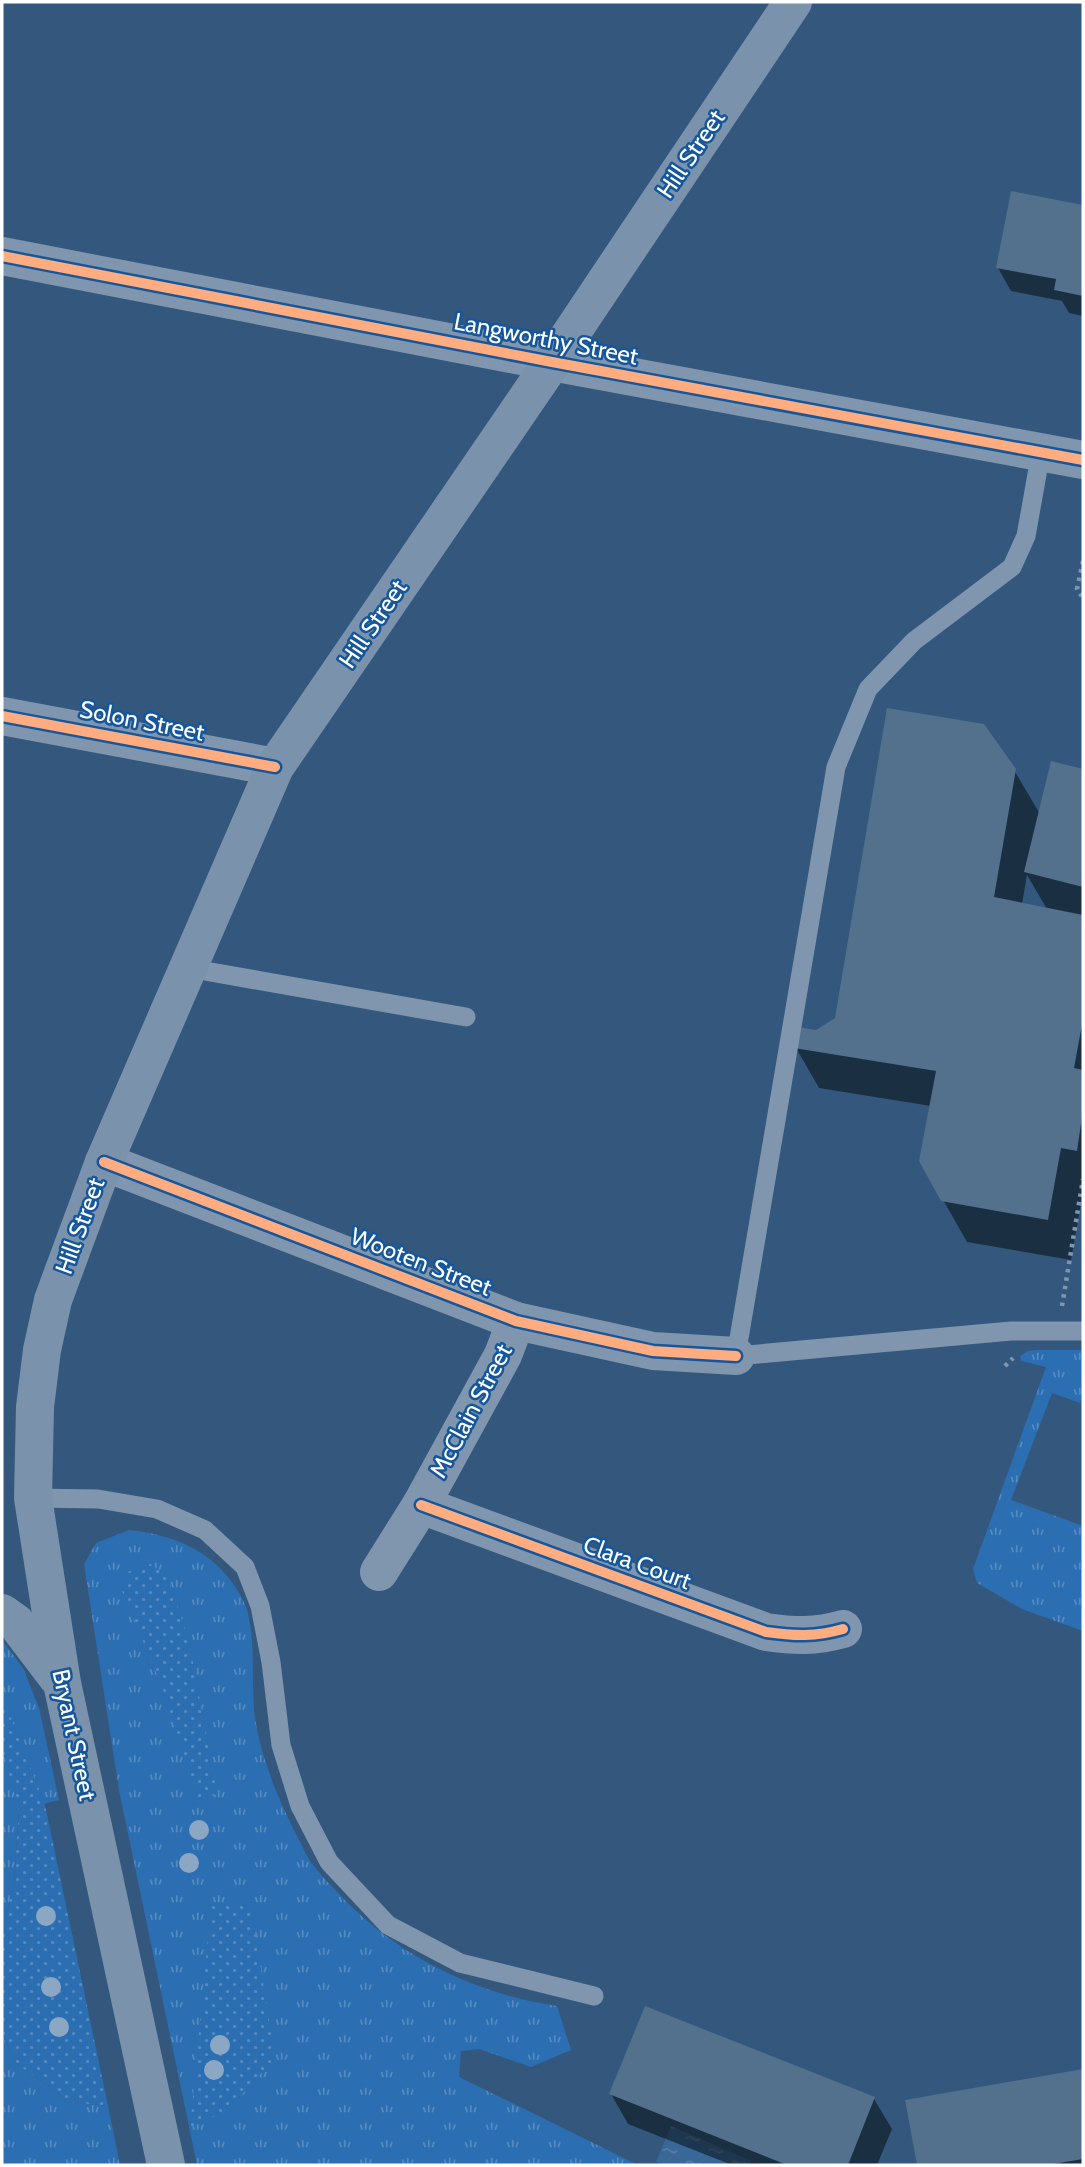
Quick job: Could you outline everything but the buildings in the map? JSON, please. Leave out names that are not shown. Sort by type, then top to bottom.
[{"type":"main road","name":"Hill Street","points":[[53,1300],[104,1162],[275,767],[552,362],[793,2]]},
{"type":"main road","name":"Bryant Street","points":[[53,1300],[17,1499],[62,1682],[166,2165]]},
{"type":"main road","points":[[2,1613],[16,1623],[62,1682]]},
{"type":"street","name":"Langworthy Street","points":[[2,256],[552,362],[1083,460]]},
{"type":"street","name":"Solon Street","points":[[2,716],[275,767]]},
{"type":"street","name":"Wooten Street","points":[[104,1162],[516,1321],[653,1351],[736,1356]]},
{"type":"street","name":"McClain Street","points":[[379,1572],[421,1505],[503,1355],[516,1321]]},
{"type":"street","name":"Clara Court","points":[[421,1505],[766,1632],[793,1636],[819,1635],[843,1629]]},
{"type":"lane","points":[[1041,452],[1026,537],[1012,567],[914,641],[868,689],[836,767],[736,1356],[1011,1331],[1083,1331]]},
{"type":"lane","points":[[188,968],[466,1017]]},
{"type":"lane","points":[[17,1499],[98,1499],[157,1509],[205,1530],[245,1567],[260,1606],[271,1662],[281,1745],[300,1806],[329,1862],[387,1925],[460,1963],[594,1996]]},
{"type":"path","points":[[1083,561],[1077,589],[1083,598]]},
{"type":"path","points":[[1005,1366],[1061,1310],[1083,1179]]},
{"type":"green space","points":[[1083,1350],[1083,1395],[1080,1403],[1052,1393],[1011,1500],[1083,1526],[1083,1631],[1022,1609],[977,1583],[973,1569],[1046,1367],[1021,1361],[1020,1356],[1028,1351]]},
{"type":"green space","points":[[129,1530],[164,1536],[194,1549],[221,1569],[242,1598],[250,1626],[254,1709],[263,1754],[291,1824],[309,1860],[323,1877],[386,1936],[438,1968],[496,1992],[557,2006],[571,2050],[531,2067],[479,2049],[461,2051],[459,2077],[638,2165],[197,2165],[119,1790],[84,1564],[96,1543]]},
{"type":"green space","points":[[147,1562],[167,1575],[189,1641],[217,1794],[199,1800],[161,1684],[122,1591],[126,1573]]},
{"type":"green space","points":[[2,1640],[23,1668],[39,1708],[59,1800],[19,1810],[14,1881],[2,1937]]},
{"type":"green space","points":[[2,1700],[45,1805],[108,2106],[70,2102],[17,2064],[2,2035],[2,1937],[14,1881],[19,1810],[2,1748]]},
{"type":"green space","points":[[211,1904],[251,1905],[275,2058],[229,2109],[190,2128]]},
{"type":"green space","points":[[2,2035],[17,2064],[70,2102],[108,2106],[120,2165],[8,2165],[2,2162]]},
{"type":"water","points":[[671,2126],[751,2161],[749,2165],[665,2165],[656,2162]]},
{"type":"cycle path","points":[[2,256],[552,362],[1083,460]]},
{"type":"cycle path","points":[[2,716],[275,767]]},
{"type":"cycle path","points":[[104,1162],[516,1321],[653,1351],[736,1356]]},
{"type":"cycle path","points":[[421,1505],[766,1632],[805,1635],[843,1629]]}]
